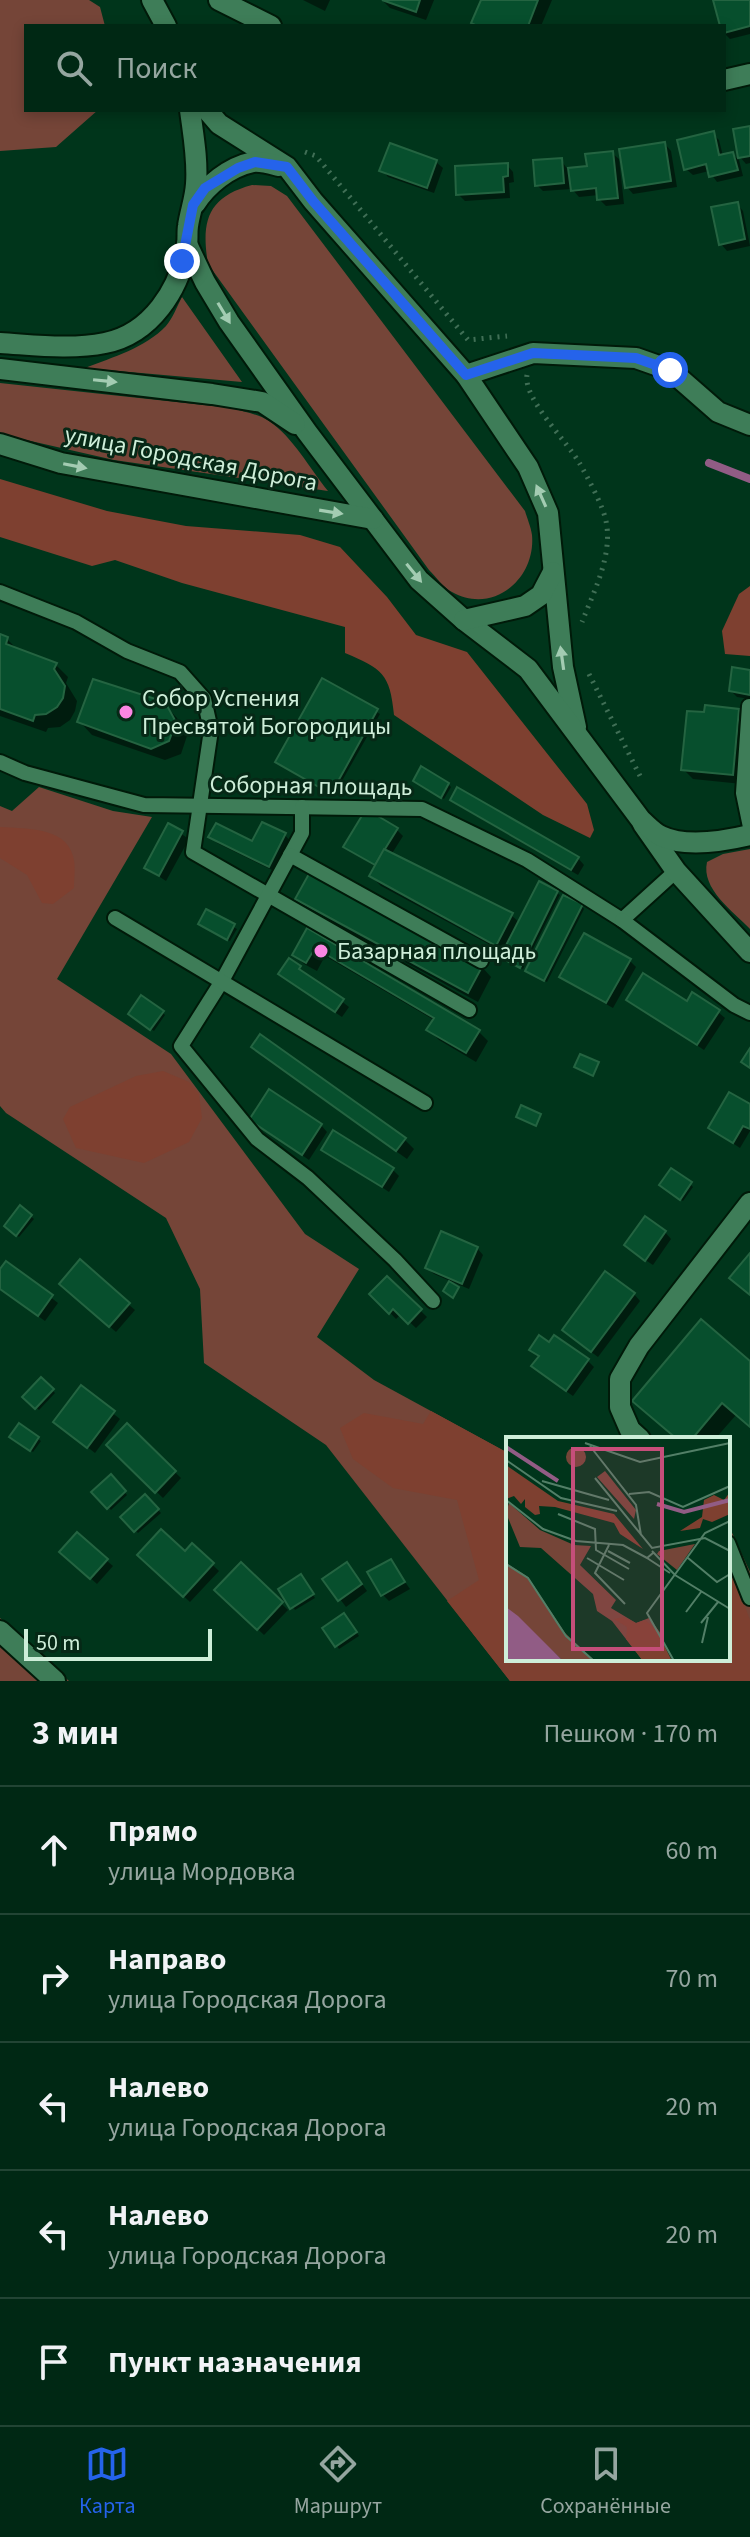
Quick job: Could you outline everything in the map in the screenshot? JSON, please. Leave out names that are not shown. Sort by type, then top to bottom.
[{"type":"main road","points":[[152,0],[165,24]]},
{"type":"main road","points":[[219,0],[267,24]]},
{"type":"main road","points":[[726,80],[750,74]]},
{"type":"main road","points":[[0,343],[62,347],[107,343],[140,329],[162,305],[175,285],[187,244],[193,205],[196,151],[190,112]]},
{"type":"main road","points":[[209,112],[219,124],[287,167],[313,201],[466,375],[528,467],[548,513],[563,667],[578,735]]},
{"type":"main road","points":[[193,205],[205,188],[238,168],[255,162],[287,167]]},
{"type":"main road","name":"улица Городская Дорога","points":[[187,244],[229,322],[307,432],[419,580],[464,620],[528,669],[676,871],[750,952]]},
{"type":"main road","points":[[466,375],[533,353],[636,358],[670,370],[718,412],[750,425]]},
{"type":"main road","name":"улица Городская Дорога","points":[[0,369],[262,402],[307,432]]},
{"type":"main road","name":"улица Городская Дорога","points":[[0,444],[61,463],[373,519]]},
{"type":"main road","points":[[464,620],[525,606],[541,595],[553,572]]},
{"type":"main road","points":[[641,820],[662,836],[690,842],[750,835]]},
{"type":"main road","points":[[638,1437],[630,1430],[620,1407],[620,1379],[639,1346],[750,1203]]},
{"type":"main road","points":[[0,1631],[55,1681]]},
{"type":"lane","points":[[0,592],[76,622],[127,651],[180,672],[204,699],[211,730],[193,852],[469,1010]]},
{"type":"lane","points":[[749,706],[743,793],[750,827]]},
{"type":"lane","name":"Соборная площадь","points":[[0,762],[25,773],[144,805],[422,809],[527,860],[622,920],[734,1005],[750,1013]]},
{"type":"lane","points":[[302,807],[302,833],[222,981],[181,1046],[257,1139],[308,1178],[395,1260],[433,1301]]},
{"type":"lane","points":[[290,855],[481,961]]},
{"type":"lane","points":[[622,920],[676,871]]},
{"type":"lane","points":[[115,918],[425,1103]]},
{"type":"lane","points":[[730,1548],[750,1598]]},
{"type":"shaded area","points":[[0,0],[89,0],[100,7],[104,24],[24,24],[24,112],[96,112],[56,147],[0,151]]},
{"type":"shaded area","points":[[252,185],[271,186],[287,196],[525,511],[532,535],[531,551],[527,566],[509,589],[482,599],[467,598],[452,592],[440,582],[208,264],[206,236],[210,213],[225,196]]},
{"type":"shaded area","points":[[182,297],[242,382],[85,368],[128,351],[158,334],[168,323]]},
{"type":"shaded area","points":[[0,383],[232,408],[256,415],[269,421],[286,436],[328,491],[114,460],[0,434]]},
{"type":"shaded area","points":[[0,479],[107,511],[186,526],[300,535],[340,547],[387,597],[416,635],[467,652],[587,804],[594,830],[590,838],[543,815],[394,715],[390,690],[382,674],[345,653],[345,627],[182,583],[115,560],[92,566],[0,537]]},
{"type":"shaded area","points":[[750,586],[750,656],[725,654],[722,631],[739,594]]},
{"type":"shaded area","points":[[39,787],[113,811],[152,817],[57,979],[171,1054],[305,1234],[359,1269],[317,1337],[374,1380],[506,1452],[506,1661],[730,1661],[730,1528],[750,1572],[750,1681],[510,1681],[326,1445],[204,1363],[200,1289],[166,1218],[6,1113],[0,1106],[0,806],[12,811]]},
{"type":"shaded area","points":[[0,827],[32,829],[62,839],[73,856],[74,888],[53,904],[42,903],[27,875],[0,858]]},
{"type":"shaded area","points":[[750,849],[750,929],[713,890],[706,872],[707,862],[723,854]]},
{"type":"shaded area","points":[[163,1071],[189,1082],[199,1094],[202,1118],[189,1142],[144,1163],[76,1148],[63,1119],[70,1107],[136,1076]]},
{"type":"shaded area","points":[[431,1411],[506,1452],[506,1661],[730,1661],[730,1567],[750,1620],[750,1681],[510,1681],[447,1601],[479,1580],[457,1500],[393,1488],[353,1459],[340,1428],[364,1413],[423,1424]]},
{"type":"shaded area","points":[[0,1618],[69,1681],[0,1681]]},
{"type":"building","points":[[382,0],[420,0],[416,12]]},
{"type":"building","points":[[481,0],[538,0],[529,24],[471,23]]},
{"type":"building","points":[[713,0],[750,0],[750,26],[726,32],[726,24],[719,24]]},
{"type":"building","points":[[750,126],[750,156],[738,158],[733,129]]},
{"type":"building","points":[[714,131],[719,155],[733,152],[738,170],[709,177],[706,164],[684,170],[677,140]]},
{"type":"building","points":[[665,142],[671,181],[625,188],[619,149]]},
{"type":"building","points":[[390,143],[437,160],[427,188],[379,171]]},
{"type":"building","points":[[613,151],[618,198],[597,200],[596,188],[571,191],[568,168],[587,166],[585,154]]},
{"type":"building","points":[[562,158],[564,183],[535,186],[533,160]]},
{"type":"building","points":[[508,163],[508,176],[503,177],[504,192],[456,195],[455,166]]},
{"type":"building","points":[[738,202],[745,239],[719,245],[711,207]]},
{"type":"building","points":[[0,634],[8,637],[6,644],[57,663],[54,669],[65,686],[63,698],[57,707],[46,714],[35,715],[33,721],[0,709]]},
{"type":"building","points":[[732,667],[750,670],[750,695],[729,691]]},
{"type":"building","points":[[322,678],[378,709],[331,794],[275,762]]},
{"type":"building","name":"Собор Успения Пресвятой Богородицы","points":[[93,679],[165,702],[176,722],[169,741],[151,749],[77,722]]},
{"type":"building","points":[[705,705],[739,709],[733,775],[681,770],[687,711],[704,712]]},
{"type":"building","points":[[421,766],[449,783],[441,798],[413,781]]},
{"type":"building","points":[[457,787],[579,857],[571,870],[450,800]]},
{"type":"building","points":[[366,809],[398,828],[375,865],[343,847]]},
{"type":"building","points":[[262,822],[286,833],[269,867],[208,837],[216,823],[252,841]]},
{"type":"building","points":[[168,823],[183,831],[159,876],[144,868]]},
{"type":"building","points":[[384,849],[513,913],[496,946],[369,876]]},
{"type":"building","points":[[310,872],[483,965],[468,993],[295,899]]},
{"type":"building","points":[[539,881],[558,891],[520,968],[500,957]]},
{"type":"building","points":[[563,895],[583,904],[544,981],[525,971]]},
{"type":"building","points":[[206,909],[235,924],[227,940],[198,924]]},
{"type":"building","points":[[307,928],[480,1030],[466,1053],[426,1030],[434,1018],[315,948],[306,963],[292,955]]},
{"type":"building","points":[[584,933],[631,959],[606,1003],[559,977]]},
{"type":"building","points":[[289,958],[301,966],[299,969],[344,999],[335,1012],[278,974]]},
{"type":"building","points":[[643,973],[687,1001],[692,992],[720,1010],[697,1045],[626,1000]]},
{"type":"building","points":[[141,995],[164,1011],[150,1030],[128,1014]]},
{"type":"building","points":[[260,1034],[406,1138],[396,1151],[251,1047]]},
{"type":"building","points":[[750,1048],[750,1068],[741,1062]]},
{"type":"building","points":[[580,1054],[599,1062],[593,1076],[574,1067]]},
{"type":"building","points":[[269,1089],[322,1124],[302,1155],[249,1120]]},
{"type":"building","points":[[729,1092],[750,1104],[750,1129],[743,1126],[733,1143],[708,1128]]},
{"type":"building","points":[[521,1105],[541,1114],[536,1126],[516,1117]]},
{"type":"building","points":[[333,1130],[394,1168],[382,1187],[321,1150]]},
{"type":"building","points":[[671,1168],[692,1182],[680,1200],[659,1185]]},
{"type":"building","points":[[20,1205],[32,1215],[16,1236],[4,1226]]},
{"type":"building","points":[[645,1216],[666,1231],[645,1261],[624,1245]]},
{"type":"building","points":[[441,1231],[478,1247],[462,1284],[425,1268]]},
{"type":"building","points":[[750,1253],[750,1295],[729,1278]]},
{"type":"building","points":[[80,1259],[130,1303],[109,1327],[59,1284]]},
{"type":"building","points":[[6,1261],[53,1295],[38,1316],[0,1289],[0,1269]]},
{"type":"building","points":[[605,1271],[635,1293],[591,1352],[562,1330]]},
{"type":"building","points":[[387,1276],[422,1309],[408,1324],[393,1309],[389,1314],[369,1294]]},
{"type":"building","points":[[449,1281],[459,1287],[453,1298],[443,1291]]},
{"type":"building","points":[[701,1319],[750,1361],[750,1427],[722,1403],[694,1437],[675,1437],[632,1401]]},
{"type":"building","points":[[539,1335],[549,1342],[554,1335],[589,1359],[566,1391],[531,1366],[539,1356],[529,1350]]},
{"type":"building","points":[[41,1377],[54,1389],[35,1409],[22,1397]]},
{"type":"building","points":[[81,1385],[115,1411],[87,1448],[53,1422]]},
{"type":"building","points":[[19,1423],[39,1437],[30,1451],[9,1437]]},
{"type":"building","points":[[127,1423],[176,1471],[155,1493],[106,1445]]},
{"type":"building","points":[[111,1474],[126,1491],[107,1509],[91,1492]]},
{"type":"building","points":[[145,1494],[159,1509],[134,1532],[120,1517]]},
{"type":"building","points":[[161,1529],[185,1551],[192,1543],[214,1563],[183,1597],[137,1555]]},
{"type":"building","points":[[77,1532],[108,1559],[90,1579],[59,1552]]},
{"type":"building","points":[[391,1559],[405,1582],[381,1596],[367,1572]]},
{"type":"building","points":[[241,1562],[283,1602],[257,1630],[214,1590]]},
{"type":"building","points":[[347,1562],[362,1584],[338,1601],[322,1579]]},
{"type":"building","points":[[301,1574],[314,1594],[290,1609],[278,1589]]},
{"type":"building","points":[[344,1613],[357,1632],[335,1647],[322,1628]]},
{"type":"waterway","points":[[709,463],[750,479]]},
{"type":"place","name":"Собор Успения Пресвятой Богородицы","points":[[126,712]]},
{"type":"place","name":"Базарная площадь","points":[[321,951]]},
{"type":"route","points":[[182,261],[193,205],[205,188],[238,168],[255,162],[287,167],[313,201],[466,375],[533,353],[636,358],[670,370]]}]
